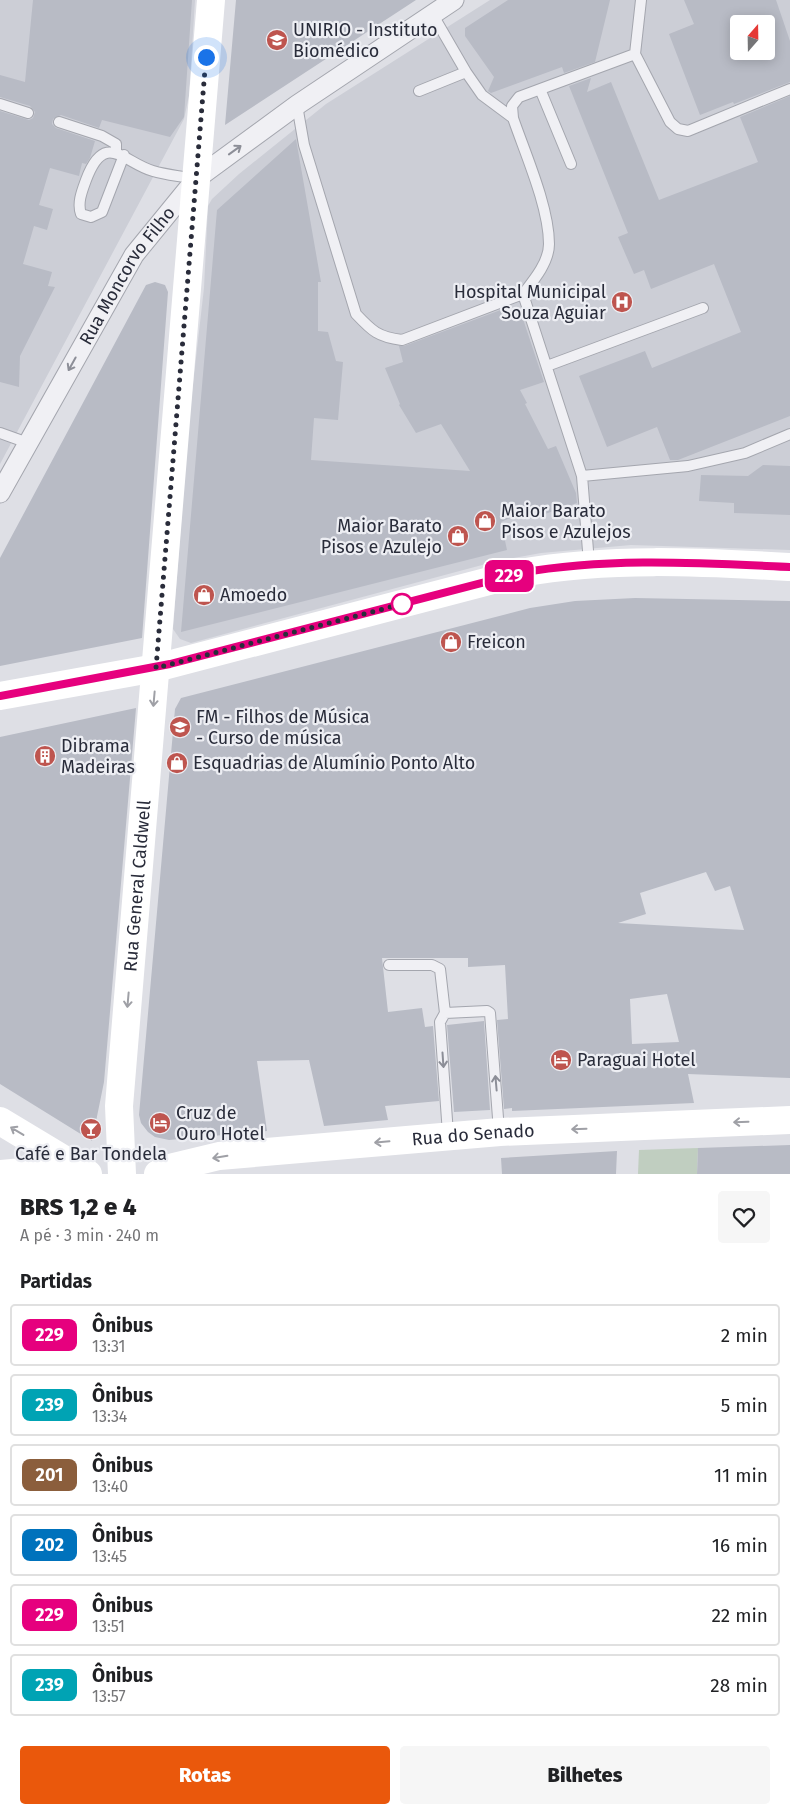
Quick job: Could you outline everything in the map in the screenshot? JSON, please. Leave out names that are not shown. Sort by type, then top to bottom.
[{"type":"street","name":"Rua General Caldwell","points":[[122,1174],[119,1106],[211,0]]},
{"type":"street","name":"Rua Moncorvo Filho","points":[[1,490],[134,255],[196,179],[297,105],[454,0]]},
{"type":"street","points":[[0,696],[156,668],[520,573],[589,564],[670,561],[790,567]]},
{"type":"street","points":[[0,1120],[83,1171]]},
{"type":"street","name":"Rua do Senado","points":[[158,1174],[169,1168],[219,1156],[500,1132],[790,1120]]},
{"type":"street","points":[[0,1174],[83,1171]]},
{"type":"lane","points":[[641,0],[635,54],[670,122],[678,129],[688,131],[790,89]]},
{"type":"lane","points":[[433,15],[466,72],[482,95],[513,118]]},
{"type":"lane","points":[[297,105],[304,145],[356,314],[370,329],[384,338],[402,340],[523,294],[539,274],[549,245],[544,214],[513,118],[512,106],[519,97],[635,54]]},
{"type":"lane","points":[[419,91],[466,72]]},
{"type":"lane","points":[[540,89],[571,164]]},
{"type":"lane","points":[[0,104],[28,113]]},
{"type":"lane","points":[[59,122],[102,136],[116,144],[120,154],[102,212],[91,217],[81,214],[79,203],[92,164],[103,155],[120,154],[151,171],[196,179]]},
{"type":"lane","points":[[523,294],[582,476],[589,564]]},
{"type":"lane","points":[[546,366],[703,308]]},
{"type":"lane","points":[[0,433],[28,443]]},
{"type":"lane","points":[[582,476],[688,466],[745,453],[790,434]]},
{"type":"lane","points":[[389,965],[432,965],[440,969],[445,1013],[440,1022],[449,1137]]},
{"type":"lane","points":[[445,1013],[487,1011],[490,1014],[500,1132]]},
{"type":"shaded area","points":[[0,0],[195,0],[189,96],[184,119],[0,464]]},
{"type":"shaded area","points":[[490,0],[790,0],[790,550],[631,545],[541,553],[497,561],[191,643],[180,639],[173,629],[189,419],[204,288],[208,206],[212,199],[239,174],[326,104]]},
{"type":"green space","points":[[698,1148],[697,1174],[638,1174],[639,1150]]},
{"type":"building","points":[[33,0],[192,0],[184,117],[170,137],[102,120],[99,128],[61,115],[53,119],[52,124],[56,128],[95,141],[90,158],[86,164],[82,163],[79,176],[50,168],[39,205],[53,209],[47,230],[34,226],[23,264],[52,272],[48,286],[55,287],[20,356],[19,387],[0,382],[0,111],[29,120],[33,118],[35,112],[30,106],[0,97],[0,75],[25,82]]},
{"type":"building","points":[[236,0],[416,0],[225,125]]},
{"type":"building","points":[[508,0],[610,0],[595,62],[564,73],[562,67],[491,93],[488,91],[494,77],[465,36],[465,28]]},
{"type":"building","points":[[684,0],[776,0],[790,41],[790,82],[700,115],[669,34],[694,24]]},
{"type":"building","points":[[591,78],[587,92],[611,82],[659,200],[758,162],[740,117],[790,96],[790,416],[678,460],[670,460],[657,427],[607,447],[579,376],[645,351],[652,368],[741,332],[714,264],[651,289],[644,270],[634,274],[618,237],[628,233],[569,86]]},
{"type":"building","points":[[296,139],[321,282],[318,282],[318,331],[328,332],[336,361],[343,362],[338,420],[314,418],[311,460],[470,471],[441,424],[416,433],[399,405],[385,368],[403,362],[399,346],[404,346],[506,308],[512,317],[521,313],[544,382],[520,390],[527,403],[525,404],[548,449],[556,446],[576,493],[577,503],[542,515],[537,506],[501,522],[507,550],[181,632],[217,210]]},
{"type":"building","points":[[155,282],[165,285],[168,292],[142,638],[0,666],[0,558],[146,285]]},
{"type":"building","points":[[763,465],[790,466],[790,515],[734,513],[734,503],[699,501],[701,475],[748,476]]},
{"type":"building","points":[[635,598],[790,601],[790,1078],[688,1074],[694,1103],[512,1111],[512,1108],[504,1109],[497,1020],[508,1019],[505,965],[468,967],[468,958],[382,958],[388,1012],[422,1008],[425,1027],[433,1026],[439,1101],[385,1106],[388,1120],[324,1126],[309,1060],[257,1061],[267,1131],[169,1140],[155,1137],[148,1132],[141,1123],[139,1115],[175,709],[181,698],[530,608],[575,601]],"holes":[[[706,872],[715,891],[730,886],[744,930],[618,923],[646,914],[640,893]],[[667,994],[679,1042],[632,1044],[630,999]]]},
{"type":"building","points":[[136,708],[104,1082],[92,1141],[0,1084],[0,737]]},
{"type":"building","points":[[484,1021],[490,1110],[454,1112],[447,1025]]},
{"type":"building","points":[[790,1145],[790,1174],[697,1174],[698,1148]]},
{"type":"building","points":[[617,1151],[616,1174],[502,1174],[501,1158]]},
{"type":"bus line","name":"229","points":[[0,696],[156,668],[216,654],[520,573],[554,567],[670,561],[790,567]]},
{"type":"place","name":"UNIRIO - Instituto Biomédico","points":[[277,40]]},
{"type":"place","name":"Hospital Municipal Souza Aguiar","points":[[622,302]]},
{"type":"place","name":"Maior Barato Pisos e Azulejos","points":[[485,521]]},
{"type":"place","name":"Maior Barato Pisos e Azulejo","points":[[458,536]]},
{"type":"place","name":"Amoedo","points":[[204,595]]},
{"type":"place","name":"Freicon","points":[[451,642]]},
{"type":"place","name":"FM - Filhos de Música - Curso de música","points":[[180,727]]},
{"type":"place","name":"Dibrama Madeiras","points":[[45,756]]},
{"type":"place","name":"Esquadrias de Alumínio Ponto Alto","points":[[177,763]]},
{"type":"place","name":"Paraguai Hotel","points":[[561,1060]]},
{"type":"place","name":"Cruz de Ouro Hotel","points":[[160,1123]]},
{"type":"place","name":"Café e Bar Tondela","points":[[91,1129]]},
{"type":"route","points":[[206,57],[156,668],[216,654],[406,603],[402,604]]}]
